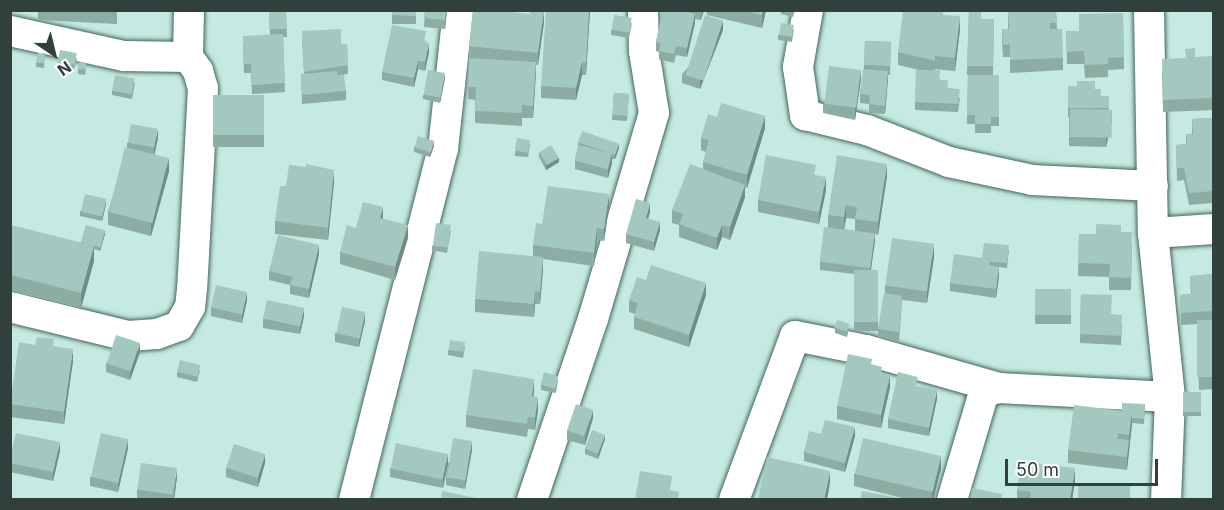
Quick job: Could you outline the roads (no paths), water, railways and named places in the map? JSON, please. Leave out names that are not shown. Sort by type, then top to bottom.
[{"type":"street","points":[[10,307],[128,336],[157,334],[179,326],[190,308],[203,88],[198,71],[188,57],[189,10]]},
{"type":"street","points":[[354,500],[443,149],[458,10]]},
{"type":"street","points":[[532,500],[593,319],[654,113],[644,51],[643,10]]},
{"type":"street","points":[[808,10],[798,68],[805,114],[867,130],[949,162],[1032,180],[1153,186]]},
{"type":"street","points":[[1149,10],[1153,233],[1170,398],[1166,500]]},
{"type":"street","points":[[10,31],[124,56],[188,57]]},
{"type":"street","points":[[1153,233],[1214,229]]},
{"type":"street","points":[[734,500],[795,336],[866,350],[999,388],[1170,398]]},
{"type":"street","points":[[952,500],[984,392],[999,388]]}]
